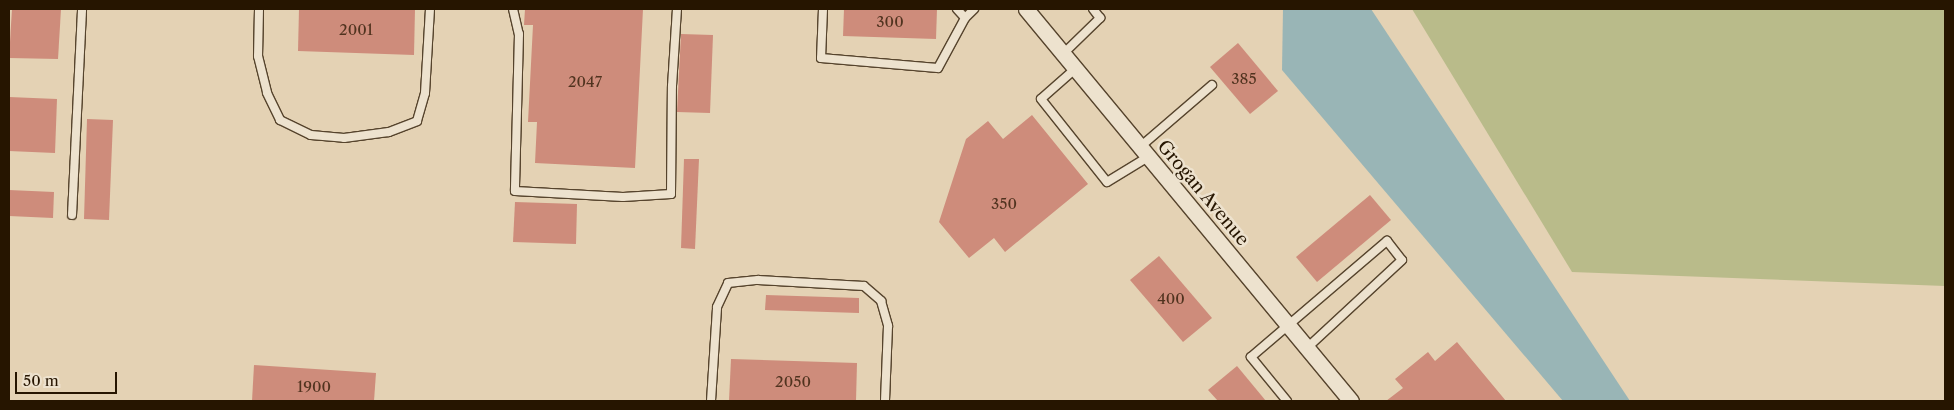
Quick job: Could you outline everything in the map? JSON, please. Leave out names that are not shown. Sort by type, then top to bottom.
[{"type":"street","name":"Grogan Avenue","points":[[1026,9],[1351,401]]},
{"type":"lane","points":[[72,215],[82,9]]},
{"type":"lane","points":[[259,9],[258,56],[268,93],[280,120],[311,135],[344,138],[390,132],[416,121],[426,93],[430,9]]},
{"type":"lane","points":[[513,9],[519,34],[515,191],[623,197],[671,194],[672,86],[677,9]]},
{"type":"lane","points":[[823,9],[822,58],[938,68],[965,18],[974,9]]},
{"type":"lane","points":[[957,9],[965,18]]},
{"type":"lane","points":[[1063,54],[1100,18],[1093,9]]},
{"type":"lane","points":[[1075,69],[1041,99],[1107,182],[1144,152],[1212,85]]},
{"type":"lane","points":[[1287,401],[1251,357],[1286,324],[1387,241],[1402,260],[1307,348]]},
{"type":"lane","points":[[711,401],[717,308],[728,283],[758,280],[864,286],[881,301],[888,326],[885,401]]},
{"type":"green space","points":[[1412,9],[1945,9],[1945,286],[1572,272]]},
{"type":"water","points":[[1283,9],[1371,9],[1630,401],[1563,401],[1282,70]]},
{"type":"building","points":[[12,9],[61,9],[58,59],[9,58]]},
{"type":"building","points":[[299,9],[415,9],[414,55],[298,51]]},
{"type":"building","points":[[525,9],[643,9],[635,168],[535,163],[537,122],[528,122],[533,25],[524,25]]},
{"type":"building","points":[[844,9],[937,9],[936,39],[843,36]]},
{"type":"building","points":[[681,34],[713,35],[710,113],[677,112]]},
{"type":"building","points":[[1238,43],[1278,91],[1250,114],[1210,67]]},
{"type":"building","points":[[9,97],[57,99],[55,153],[9,151]]},
{"type":"building","points":[[1032,115],[1088,184],[1005,252],[994,238],[969,258],[939,222],[966,139],[988,121],[1003,139]]},
{"type":"building","points":[[87,119],[113,120],[109,220],[84,219]]},
{"type":"building","points":[[684,159],[699,159],[695,249],[681,248]]},
{"type":"building","points":[[9,190],[54,192],[53,218],[9,216]]},
{"type":"building","points":[[1370,195],[1391,220],[1317,282],[1296,257]]},
{"type":"building","points":[[515,202],[577,204],[576,244],[513,242]]},
{"type":"building","points":[[1159,256],[1212,318],[1183,342],[1130,280]]},
{"type":"building","points":[[766,295],[859,298],[859,313],[765,310]]},
{"type":"building","points":[[1457,342],[1506,401],[1386,401],[1403,388],[1395,379],[1428,352],[1435,361]]},
{"type":"building","points":[[731,359],[857,363],[856,401],[729,401]]},
{"type":"building","points":[[254,365],[376,373],[374,401],[252,401]]},
{"type":"building","points":[[1237,366],[1266,401],[1218,401],[1208,390]]}]
